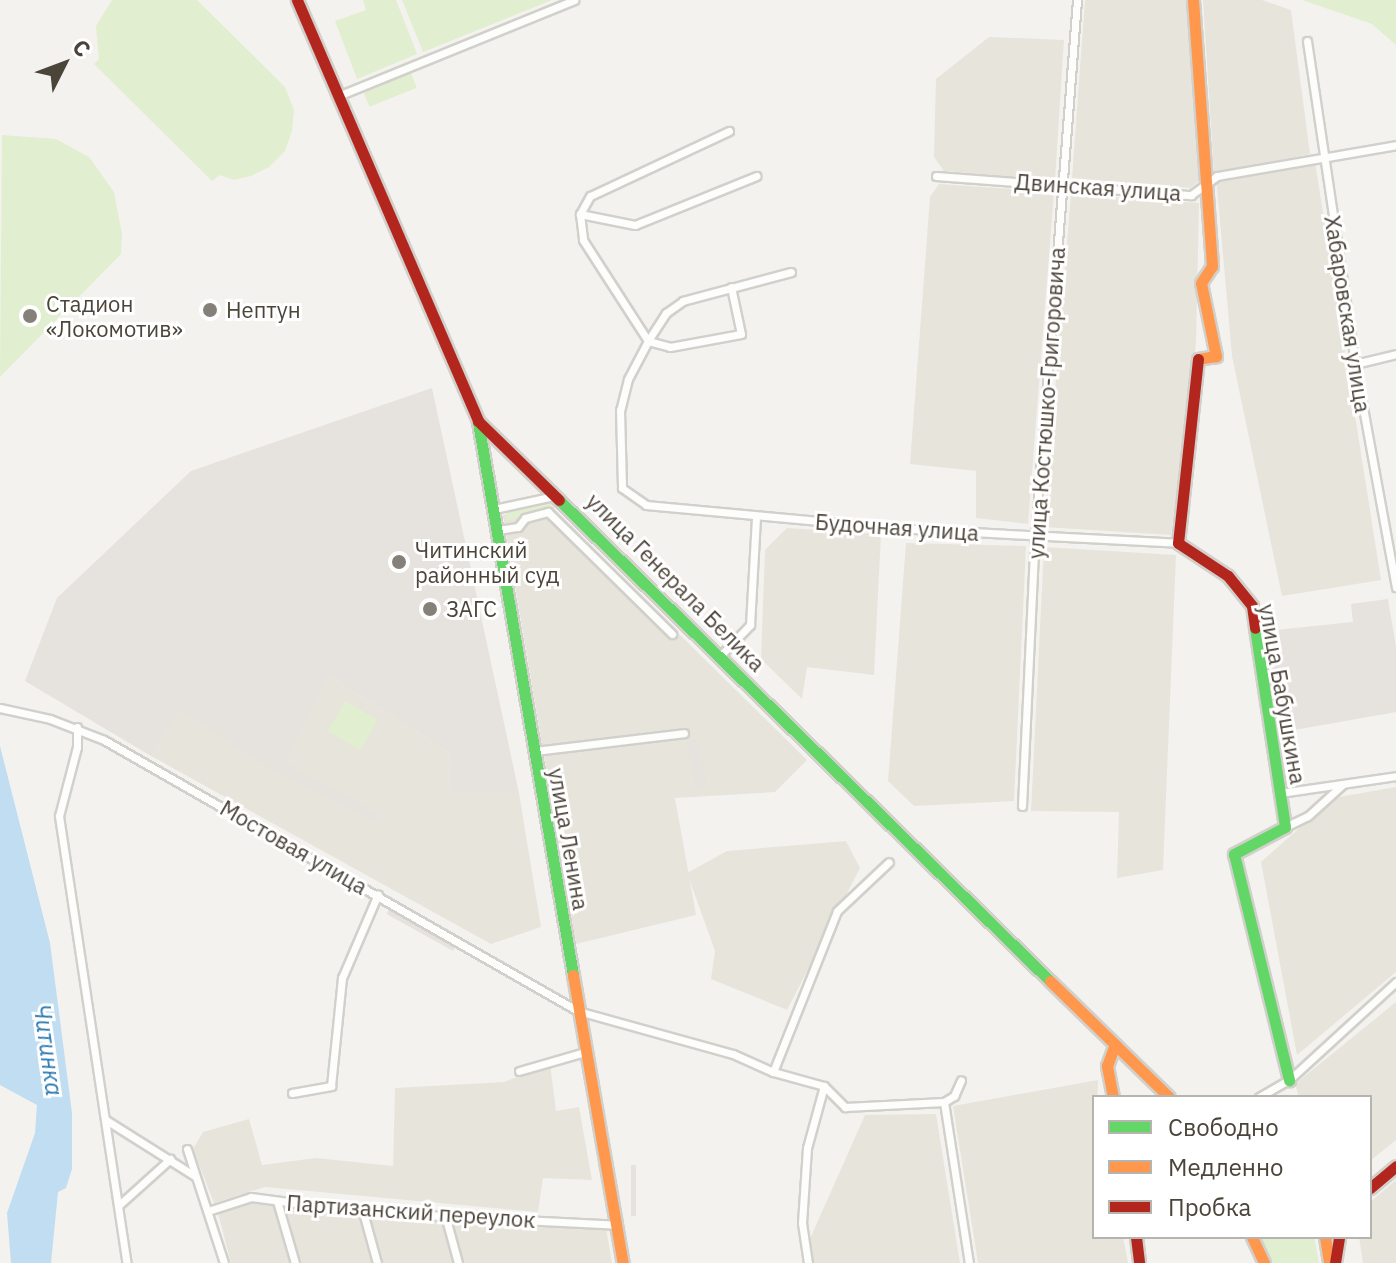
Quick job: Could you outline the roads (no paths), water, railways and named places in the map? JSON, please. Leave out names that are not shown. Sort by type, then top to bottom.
[{"type":"main road","name":"улица Генерала Белика","points":[[297,0],[452,368],[478,421],[559,495],[1167,1095]]},
{"type":"main road","points":[[1178,543],[1196,359],[1216,356],[1201,283],[1212,266],[1193,0]]},
{"type":"main road","name":"улица Ленина","points":[[478,421],[623,1263]]},
{"type":"main road","name":"улица Бабушкина","points":[[1178,543],[1228,576],[1252,606],[1285,827]]},
{"type":"main road","points":[[1285,827],[1234,854],[1289,1080]]},
{"type":"main road","points":[[1113,1095],[1107,1066],[1115,1044]]},
{"type":"main road","points":[[1372,1186],[1396,1166]]},
{"type":"main road","points":[[1136,1239],[1139,1263]]},
{"type":"main road","points":[[1253,1239],[1260,1260]]},
{"type":"main road","points":[[1326,1239],[1332,1263]]},
{"type":"main road","points":[[1332,1263],[1338,1239]]},
{"type":"street","points":[[338,96],[574,0]]},
{"type":"street","name":"улица Костюшко-Григоровича","points":[[1022,806],[1035,535],[1077,0]]},
{"type":"street","name":"Хабаровская улица","points":[[1307,41],[1355,364],[1396,587]]},
{"type":"street","points":[[729,131],[590,196],[580,214],[583,240],[648,341],[670,347],[741,334],[731,287]]},
{"type":"street","name":"Двинская улица","points":[[936,176],[1191,195],[1217,176],[1396,145]]},
{"type":"street","points":[[580,214],[635,225],[756,176]]},
{"type":"street","points":[[648,341],[666,313],[683,301],[791,272]]},
{"type":"street","name":"Будочная улица","points":[[648,341],[628,379],[620,410],[622,488],[661,510],[1178,543]]},
{"type":"street","points":[[1355,364],[1396,354]]},
{"type":"street","points":[[494,509],[559,495]]},
{"type":"street","points":[[498,530],[518,527],[525,518],[548,512],[672,634]]},
{"type":"street","points":[[721,655],[750,625],[756,518]]},
{"type":"street","name":"Мостовая улица","points":[[0,708],[77,727],[378,894],[578,1011],[733,1054],[773,1072],[824,1086],[845,1107],[944,1102]]},
{"type":"street","points":[[77,727],[77,747],[59,816],[127,1263]]},
{"type":"street","points":[[534,751],[684,733]]},
{"type":"street","points":[[1280,793],[1396,776]]},
{"type":"street","points":[[1285,827],[1308,816],[1343,784]]},
{"type":"street","points":[[773,1072],[837,911],[889,862]]},
{"type":"street","points":[[292,1093],[331,1086],[342,978],[378,894]]},
{"type":"street","points":[[1263,1095],[1289,1080],[1396,982]]},
{"type":"street","points":[[519,1071],[585,1052]]},
{"type":"street","points":[[961,1080],[954,1096],[944,1102],[969,1263]]},
{"type":"street","points":[[808,1263],[802,1223],[807,1148],[824,1086]]},
{"type":"street","points":[[106,1120],[196,1176]]},
{"type":"street","points":[[187,1149],[224,1263]]},
{"type":"street","points":[[119,1205],[170,1159]]},
{"type":"street","name":"Партизанский переулок","points":[[208,1211],[251,1197],[363,1212],[617,1225]]},
{"type":"street","points":[[277,1201],[295,1263]]},
{"type":"street","points":[[363,1212],[377,1263]]},
{"type":"street","points":[[445,1215],[458,1263]]},
{"type":"water","name":"Читинка","points":[[0,746],[50,943],[72,1113],[72,1169],[66,1188],[58,1192],[51,1263],[11,1263],[7,1213],[35,1133],[37,1105],[0,1085]]},
{"type":"place","name":"Нептун","points":[[210,310]]},
{"type":"place","name":"Стадион «Локомотив»","points":[[30,316]]},
{"type":"place","name":"Читинский районный суд","points":[[399,562]]},
{"type":"place","name":"ЗАГС","points":[[430,609]]}]
